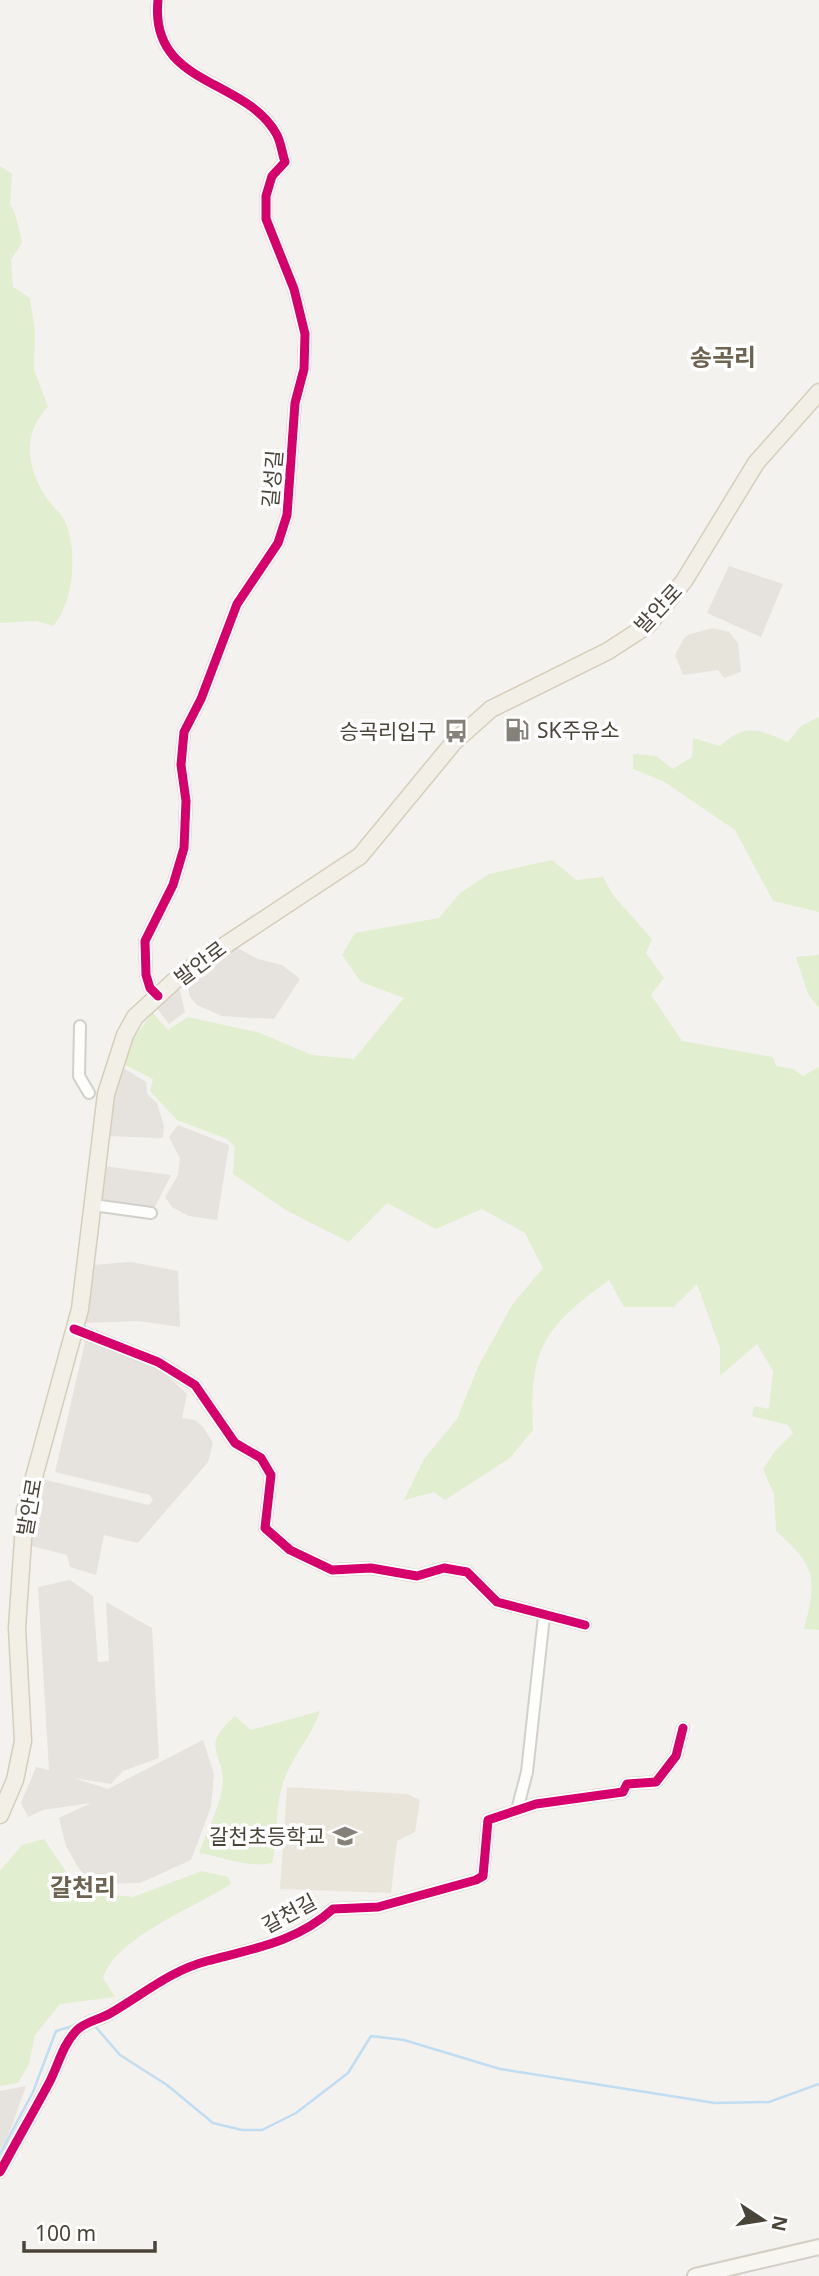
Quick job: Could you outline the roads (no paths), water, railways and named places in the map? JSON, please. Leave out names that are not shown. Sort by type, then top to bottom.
[{"type":"main road","name":"발안로","points":[[0,1815],[15,1780],[23,1741],[17,1628],[25,1510],[80,1309],[106,1094],[121,1046],[135,1017],[183,972],[360,856],[454,743],[491,709],[608,651],[648,625],[684,582],[768,446],[819,391]]},
{"type":"main road","points":[[695,2276],[819,2247]]},
{"type":"street","name":"길성길","points":[[158,0],[155,25],[164,44],[192,74],[231,94],[277,135],[285,162],[272,176],[266,196],[266,219],[294,289],[305,334],[304,369],[295,403],[287,514],[278,543],[237,604],[201,699],[184,732],[181,765],[186,801],[184,848],[173,885],[145,941],[146,975],[150,988],[159,996]]},
{"type":"street","points":[[80,1026],[79,1076],[89,1093]]},
{"type":"street","points":[[93,1205],[151,1213]]},
{"type":"street","points":[[74,1329],[158,1362],[195,1385],[235,1443],[261,1458],[271,1475],[265,1528],[290,1550],[332,1570],[371,1568],[417,1576],[444,1567],[467,1572],[497,1602],[585,1625]]},
{"type":"street","points":[[517,1810],[527,1772],[544,1616]]},
{"type":"street","name":"갈천길","points":[[0,2172],[65,2047],[85,2024],[160,1980],[204,1961],[249,1952],[282,1941],[320,1920],[333,1909],[378,1907],[476,1880],[483,1876],[488,1820],[575,1796],[623,1792],[627,1784],[656,1782],[676,1756],[683,1728]]},
{"type":"waterway","points":[[0,2154],[33,2092],[56,2031],[76,2025]]},
{"type":"waterway","points":[[94,2025],[120,2055],[167,2085],[213,2123],[242,2130],[262,2130],[296,2113],[348,2073],[371,2036],[404,2040],[500,2069],[715,2103],[769,2102],[819,2084]]},
{"type":"place","name":"SK주유소","points":[[517,730]]},
{"type":"place","name":"승곡리입구","points":[[456,731]]},
{"type":"place","name":"갈천초등학교","points":[[345,1836]]},
{"type":"district","name":"송곡리","points":[[723,356]]},
{"type":"district","name":"갈천리","points":[[83,1886]]}]
